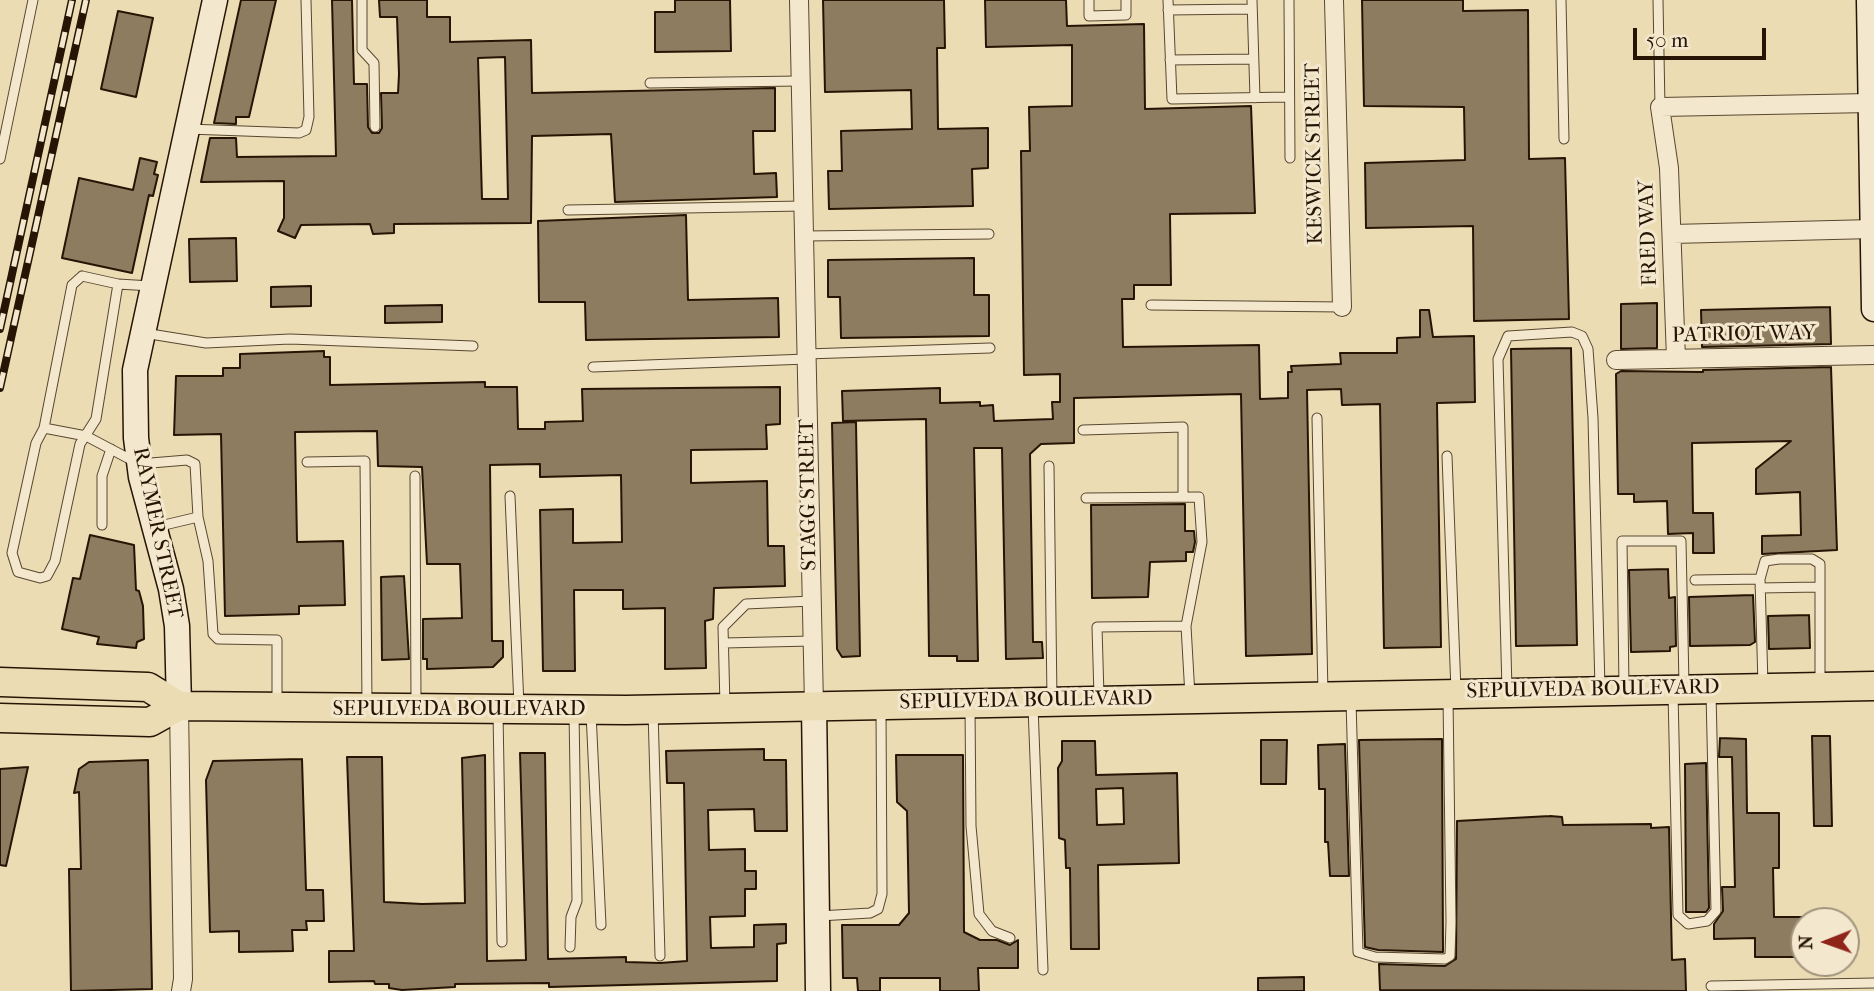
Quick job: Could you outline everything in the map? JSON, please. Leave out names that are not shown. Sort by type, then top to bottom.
[{"type":"main road","points":[[0,682],[148,687],[178,706]]},
{"type":"main road","name":"SEPULVEDA BOULEVARD","points":[[0,718],[150,722],[178,706],[367,710],[653,710],[1042,700],[1874,687]]},
{"type":"street","name":"RAYMER STREET","points":[[181,991],[183,979],[177,626],[139,464],[134,407],[135,370],[215,0]]},
{"type":"street","name":"STAGG STREET","points":[[799,0],[818,991]]},
{"type":"street","name":"KESWICK STREET","points":[[1334,0],[1342,307]]},
{"type":"street","points":[[1869,0],[1874,309]]},
{"type":"street","points":[[1660,107],[1870,103]]},
{"type":"street","name":"FRED WAY","points":[[1660,107],[1670,167],[1676,359]]},
{"type":"street","points":[[1672,234],[1873,229]]},
{"type":"street","name":"PATRIOT WAY","points":[[1616,360],[1874,355]]},
{"type":"lane","points":[[0,159],[33,0]]},
{"type":"lane","points":[[187,129],[299,133],[306,130],[309,117],[306,0]]},
{"type":"lane","points":[[362,0],[362,50],[373,63],[375,127]]},
{"type":"lane","points":[[1089,0],[1089,16],[1126,15],[1126,0]]},
{"type":"lane","points":[[1289,0],[1290,158]]},
{"type":"lane","points":[[1561,0],[1564,139]]},
{"type":"lane","points":[[1658,0],[1660,107]]},
{"type":"lane","points":[[1255,98],[1252,5],[1168,5],[1172,99],[1255,98],[1289,97]]},
{"type":"lane","points":[[1170,60],[1253,59]]},
{"type":"lane","points":[[650,83],[800,80]]},
{"type":"lane","points":[[568,210],[803,206]]},
{"type":"lane","points":[[804,236],[989,234]]},
{"type":"lane","points":[[118,284],[103,360],[96,419],[80,444],[55,561],[47,576],[27,576],[18,572],[12,553],[36,443],[44,428],[72,285],[82,276],[118,284],[152,286]]},
{"type":"lane","points":[[1151,305],[1342,307]]},
{"type":"lane","points":[[1507,692],[1497,359],[1508,336],[1572,332],[1583,336],[1588,349],[1612,690]]},
{"type":"lane","points":[[142,333],[206,343],[289,339],[473,346]]},
{"type":"lane","points":[[593,367],[990,348]]},
{"type":"lane","points":[[1317,418],[1323,695]]},
{"type":"lane","points":[[1083,430],[1183,427],[1183,497]]},
{"type":"lane","points":[[44,428],[86,436],[139,464],[187,460],[195,464],[198,517],[208,561],[213,634],[218,639],[277,640],[277,709]]},
{"type":"lane","points":[[102,525],[102,476],[111,449]]},
{"type":"lane","points":[[1351,695],[1358,952],[1375,957],[1445,959],[1450,956],[1451,922],[1452,693],[1447,456]]},
{"type":"lane","points":[[307,462],[365,461],[367,710]]},
{"type":"lane","points":[[1043,970],[1042,700],[1049,466]]},
{"type":"lane","points":[[415,475],[416,710]]},
{"type":"lane","points":[[502,942],[509,711],[510,496]]},
{"type":"lane","points":[[1086,498],[1199,497],[1202,542],[1186,626],[1190,698]]},
{"type":"lane","points":[[155,527],[198,517]]},
{"type":"lane","points":[[1612,690],[1622,541],[1681,541],[1689,688],[1716,911],[1707,921],[1688,924],[1678,915],[1689,688]]},
{"type":"lane","points":[[1763,687],[1760,583],[1765,561],[1779,559],[1812,559],[1817,561],[1821,570],[1820,687]]},
{"type":"lane","points":[[1695,580],[1819,587]]},
{"type":"lane","points":[[725,707],[723,627],[746,604],[812,601]]},
{"type":"lane","points":[[1099,700],[1097,627],[1186,626]]},
{"type":"lane","points":[[724,643],[812,641]]},
{"type":"lane","points":[[970,702],[971,826],[979,914],[992,931],[1010,939]]},
{"type":"lane","points":[[817,916],[870,913],[878,909],[882,894],[881,704]]},
{"type":"lane","points":[[582,710],[601,925]]},
{"type":"lane","points":[[570,947],[571,917],[577,901],[582,710]]},
{"type":"lane","points":[[653,710],[660,956]]},
{"type":"lane","points":[[1711,986],[1874,983]]},
{"type":"building","points":[[241,0],[276,0],[249,117],[236,117],[236,124],[214,123]]},
{"type":"building","points":[[332,0],[352,0],[354,84],[367,84],[368,127],[372,133],[379,133],[382,128],[381,93],[398,93],[399,74],[397,17],[380,17],[379,0],[427,0],[427,17],[450,17],[450,42],[531,40],[532,93],[775,88],[775,131],[753,131],[754,174],[776,173],[777,197],[615,202],[611,134],[532,136],[531,223],[394,224],[394,233],[373,234],[370,224],[301,225],[295,238],[278,231],[284,218],[284,181],[201,182],[210,138],[236,138],[237,157],[336,156]],"holes":[[[505,57],[508,199],[482,199],[478,58]]]},
{"type":"building","points":[[675,0],[730,0],[731,51],[655,52],[655,12],[675,12]]},
{"type":"building","points":[[823,0],[944,0],[945,48],[937,48],[938,129],[988,128],[988,168],[972,169],[973,206],[829,209],[828,171],[842,171],[841,131],[912,129],[911,90],[825,92]]},
{"type":"building","points":[[985,0],[1066,0],[1067,26],[1144,24],[1145,109],[1251,106],[1255,213],[1170,214],[1171,285],[1134,285],[1134,299],[1122,299],[1123,347],[1259,345],[1260,399],[1288,398],[1288,372],[1292,372],[1291,366],[1341,364],[1340,353],[1397,353],[1397,338],[1420,337],[1420,310],[1429,310],[1433,337],[1474,336],[1475,402],[1437,403],[1441,647],[1384,648],[1380,404],[1342,405],[1341,389],[1307,390],[1312,654],[1246,656],[1241,394],[1074,398],[1074,443],[1041,444],[1030,454],[1033,642],[1042,642],[1043,658],[1006,659],[1002,448],[974,448],[978,661],[957,661],[957,656],[929,656],[926,419],[843,421],[842,391],[940,388],[940,403],[980,402],[980,406],[993,405],[994,421],[1053,419],[1052,402],[1060,402],[1060,374],[1024,375],[1021,151],[1030,151],[1029,107],[1072,106],[1072,45],[986,47]]},
{"type":"building","points":[[1362,0],[1463,0],[1463,11],[1528,10],[1529,159],[1565,158],[1569,319],[1474,321],[1473,226],[1366,228],[1365,163],[1465,160],[1464,107],[1364,106]]},
{"type":"building","points":[[118,11],[153,18],[136,97],[101,89]]},
{"type":"building","points":[[140,158],[157,162],[154,174],[158,175],[153,196],[149,195],[132,273],[62,258],[79,178],[133,190]]},
{"type":"building","points":[[686,215],[688,300],[778,298],[779,337],[586,340],[585,302],[539,302],[538,221]]},
{"type":"building","points":[[236,238],[237,281],[190,282],[189,239]]},
{"type":"building","points":[[974,258],[974,295],[989,295],[989,336],[841,338],[840,297],[828,297],[828,260]]},
{"type":"building","points":[[311,286],[311,306],[271,307],[271,287]]},
{"type":"building","points":[[1657,303],[1657,348],[1621,349],[1621,304]]},
{"type":"building","points":[[442,305],[442,322],[385,323],[385,306]]},
{"type":"building","points":[[1830,307],[1831,344],[1702,347],[1701,310]]},
{"type":"building","points":[[1571,348],[1577,645],[1516,646],[1511,349]]},
{"type":"building","points":[[324,351],[324,357],[330,357],[330,385],[485,382],[485,387],[517,387],[518,429],[545,429],[545,422],[583,421],[582,389],[780,387],[780,424],[766,425],[767,449],[691,450],[691,483],[767,481],[768,546],[784,546],[785,586],[714,588],[713,619],[705,621],[706,668],[665,669],[665,608],[623,609],[623,590],[574,590],[575,671],[543,671],[540,510],[573,509],[573,543],[622,542],[621,475],[540,477],[540,464],[490,465],[492,641],[503,641],[503,657],[493,667],[427,669],[427,659],[423,659],[423,619],[462,618],[460,564],[427,564],[422,467],[378,466],[377,431],[295,432],[297,542],[343,541],[345,605],[299,606],[299,614],[225,616],[221,434],[174,435],[176,376],[223,376],[223,368],[240,368],[240,354]]},
{"type":"building","points":[[1831,367],[1837,550],[1762,554],[1762,536],[1801,535],[1800,492],[1756,494],[1756,469],[1791,441],[1692,443],[1693,513],[1713,513],[1714,553],[1693,553],[1693,533],[1668,534],[1667,501],[1634,502],[1634,494],[1618,494],[1616,374],[1621,371],[1703,372]]},
{"type":"building","points":[[856,422],[860,656],[842,657],[837,649],[832,423]]},
{"type":"building","points":[[1185,504],[1185,531],[1194,531],[1195,542],[1193,552],[1186,552],[1186,561],[1150,562],[1148,597],[1092,598],[1091,505]]},
{"type":"building","points":[[90,535],[134,545],[136,590],[139,591],[143,606],[144,639],[137,642],[136,648],[97,644],[99,637],[62,629],[73,578],[80,579]]},
{"type":"building","points":[[1668,569],[1669,598],[1675,597],[1676,646],[1670,647],[1670,651],[1631,652],[1629,570]]},
{"type":"building","points":[[404,576],[409,659],[382,660],[381,577]]},
{"type":"building","points":[[1753,595],[1755,642],[1750,645],[1690,646],[1689,597]]},
{"type":"building","points":[[1809,615],[1810,648],[1769,649],[1768,616]]},
{"type":"building","points":[[1812,736],[1830,736],[1832,826],[1814,826]]},
{"type":"building","points":[[1720,738],[1746,739],[1747,813],[1779,813],[1779,868],[1773,868],[1774,917],[1790,917],[1790,957],[1755,957],[1755,938],[1714,939],[1714,924],[1723,911],[1722,887],[1735,887],[1732,757],[1719,757]]},
{"type":"building","points":[[1442,739],[1443,952],[1378,950],[1365,947],[1359,740]]},
{"type":"building","points":[[1261,740],[1287,740],[1286,784],[1261,784]]},
{"type":"building","points":[[1062,741],[1095,741],[1096,775],[1177,773],[1179,863],[1098,865],[1099,949],[1071,949],[1070,868],[1066,868],[1065,840],[1059,838],[1058,768],[1062,761]],"holes":[[[1123,788],[1124,824],[1097,825],[1096,789]]]},
{"type":"building","points":[[1345,744],[1349,876],[1330,876],[1328,842],[1325,842],[1325,789],[1319,789],[1318,745]]},
{"type":"building","points":[[764,749],[764,760],[786,760],[787,831],[755,831],[754,809],[708,810],[709,850],[745,849],[745,871],[756,871],[756,889],[745,889],[745,916],[710,917],[711,948],[754,947],[754,925],[786,924],[786,943],[777,944],[777,981],[549,987],[549,983],[455,984],[455,987],[402,990],[389,988],[389,984],[375,984],[374,981],[329,982],[329,951],[354,951],[347,757],[382,757],[384,902],[422,904],[465,903],[462,758],[485,755],[487,961],[526,960],[520,753],[545,753],[548,959],[626,957],[626,962],[660,963],[687,961],[684,783],[667,783],[666,751]]},
{"type":"building","points":[[896,755],[963,755],[964,932],[980,940],[997,940],[1010,945],[1018,940],[1018,968],[978,968],[979,991],[940,991],[940,978],[880,978],[880,991],[858,991],[857,978],[843,978],[842,925],[899,925],[909,913],[907,811],[897,802]]},
{"type":"building","points":[[302,759],[306,890],[323,890],[324,921],[306,921],[307,930],[292,930],[293,951],[239,952],[239,931],[210,932],[206,780],[213,761]]},
{"type":"building","points":[[148,760],[152,989],[71,991],[69,869],[81,869],[79,792],[74,793],[79,769],[89,762]]},
{"type":"building","points":[[1706,763],[1709,908],[1706,912],[1686,912],[1685,764]]},
{"type":"building","points":[[28,767],[6,866],[0,865],[0,769]]},
{"type":"building","points":[[1562,817],[1563,825],[1651,824],[1651,828],[1669,827],[1672,960],[1685,959],[1686,991],[1380,990],[1379,964],[1445,966],[1456,959],[1457,821]]},
{"type":"building","points":[[1304,977],[1304,991],[1258,991],[1258,978]]},
{"type":"railway","points":[[0,329],[72,0]]},
{"type":"railway","points":[[0,388],[86,0]]}]
